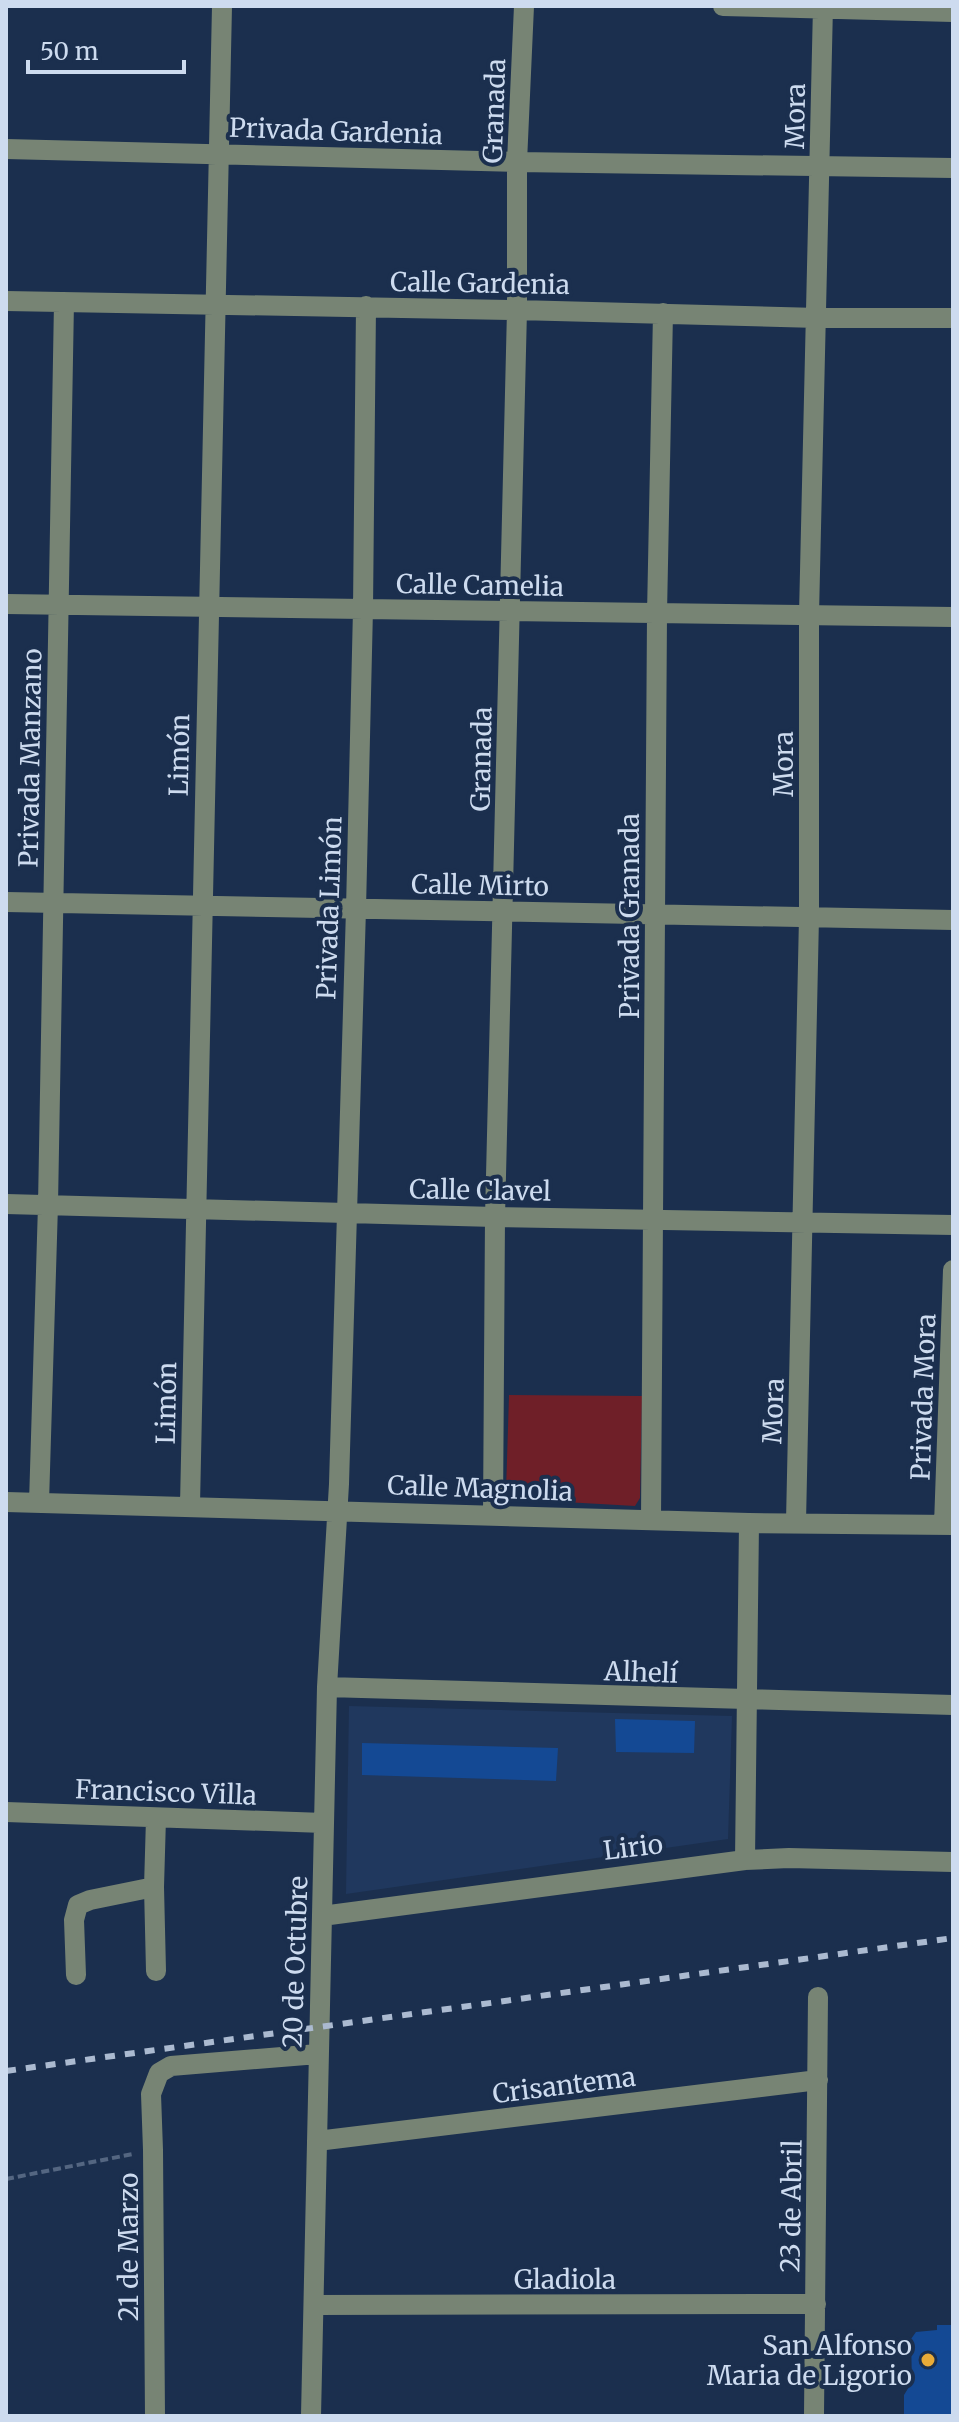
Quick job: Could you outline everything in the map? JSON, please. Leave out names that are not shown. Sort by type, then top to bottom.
[{"type":"street","name":"Limón","points":[[190,1505],[222,6]]},
{"type":"street","name":"Granada","points":[[493,1514],[495,1217],[517,310],[517,162],[524,6]]},
{"type":"street","points":[[723,6],[953,12]]},
{"type":"street","name":"Mora","points":[[796,1522],[809,917],[809,615],[823,7]]},
{"type":"street","name":"Privada Gardenia","points":[[6,149],[517,162],[953,168]]},
{"type":"street","name":"Calle Gardenia","points":[[6,301],[366,306],[818,318],[953,318]]},
{"type":"street","name":"Privada Manzano","points":[[39,1503],[48,1205],[64,302]]},
{"type":"street","name":"Privada Limón","points":[[337,1510],[356,909],[366,306]]},
{"type":"street","name":"Privada Granada","points":[[651,1520],[654,914],[663,313]]},
{"type":"street","name":"Calle Camelia","points":[[6,604],[953,617]]},
{"type":"street","name":"Calle Mirto","points":[[6,902],[953,920]]},
{"type":"street","name":"Calle Clavel","points":[[6,1204],[953,1225]]},
{"type":"street","name":"Privada Mora","points":[[949,1525],[953,1270]]},
{"type":"street","name":"Calle Magnolia","points":[[6,1502],[749,1523],[949,1525]]},
{"type":"street","name":"20 de Octubre","points":[[311,2416],[327,1687],[337,1510]]},
{"type":"street","points":[[745,1860],[749,1523]]},
{"type":"street","name":"Alhelí","points":[[327,1687],[953,1705]]},
{"type":"street","name":"Francisco Villa","points":[[6,1812],[324,1823]]},
{"type":"street","points":[[156,1818],[156,1971]]},
{"type":"street","name":"Lirio","points":[[322,1916],[745,1860],[789,1858],[953,1862]]},
{"type":"street","points":[[76,1975],[74,1920],[78,1905],[154,1887]]},
{"type":"street","name":"23 de Abril","points":[[814,2416],[818,1997]]},
{"type":"street","name":"21 de Marzo","points":[[155,2416],[151,2094],[156,2078],[171,2066],[318,2054]]},
{"type":"street","name":"Crisantema","points":[[317,2141],[818,2080]]},
{"type":"street","name":"Gladiola","points":[[314,2305],[816,2304]]},
{"type":"path","points":[[6,2179],[153,2150]]},
{"type":"shaded area","points":[[509,1395],[642,1396],[640,1498],[635,1506],[512,1499],[506,1492]]},
{"type":"shaded area","points":[[349,1706],[732,1716],[728,1839],[346,1894]]},
{"type":"building","points":[[615,1719],[695,1721],[694,1753],[616,1752]]},
{"type":"building","points":[[362,1743],[558,1748],[556,1781],[362,1775]]},
{"type":"building","name":"San Alfonso Maria de Ligorio","points":[[937,2325],[953,2325],[953,2416],[904,2416],[904,2395],[912,2382],[911,2339],[916,2332],[937,2330]]},
{"type":"railway","points":[[6,2071],[953,1938]]},
{"type":"place","name":"San Alfonso Maria de Ligorio","points":[[928,2360]]}]
